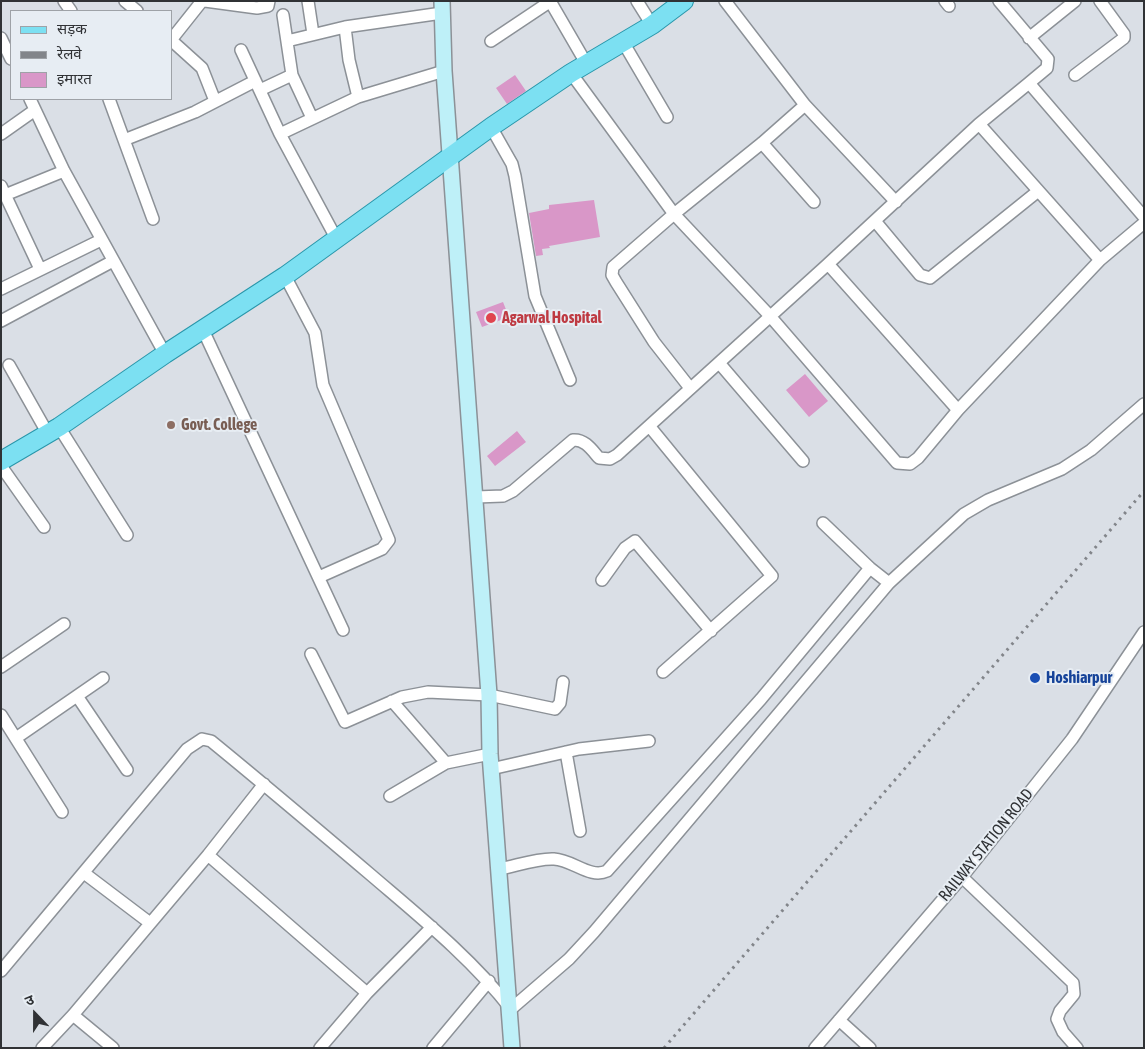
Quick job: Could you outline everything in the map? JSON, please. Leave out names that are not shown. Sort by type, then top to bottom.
[{"type":"main road","points":[[1,461],[53,431],[165,354],[285,276],[491,127],[570,73],[652,24],[684,1]]},
{"type":"main road","points":[[442,7],[444,71],[476,497],[489,695],[491,761],[512,1048]]},
{"type":"street","points":[[125,1],[136,10]]},
{"type":"street","points":[[172,39],[204,1],[257,8],[268,6],[270,1]]},
{"type":"street","points":[[308,1],[313,34]]},
{"type":"street","points":[[491,41],[550,1],[586,63]]},
{"type":"street","points":[[637,1],[652,24]]},
{"type":"street","points":[[726,1],[805,105],[896,202]]},
{"type":"street","points":[[476,497],[503,496],[513,491],[573,440],[579,440],[586,444],[600,458],[610,459],[650,427],[690,388],[720,364],[979,124],[1047,68],[1048,63],[999,1]]},
{"type":"street","points":[[1029,38],[1076,1]]},
{"type":"street","points":[[1075,75],[1124,38],[1121,28],[1100,1]]},
{"type":"street","points":[[287,41],[442,7]]},
{"type":"street","points":[[283,14],[292,74],[312,118]]},
{"type":"street","points":[[345,27],[348,60],[358,97]]},
{"type":"street","points":[[1,38],[10,57]]},
{"type":"street","points":[[623,42],[667,117]]},
{"type":"street","points":[[241,50],[280,134],[336,238]]},
{"type":"street","points":[[177,52],[202,68],[215,101]]},
{"type":"street","points":[[280,134],[358,97],[444,71]]},
{"type":"street","points":[[570,73],[674,214],[770,316],[898,463],[910,464],[918,458],[958,410],[1100,260],[1144,223]]},
{"type":"street","points":[[124,140],[195,112],[215,101],[292,74]]},
{"type":"street","points":[[1029,83],[1144,217]]},
{"type":"street","points":[[30,100],[64,171],[165,354]]},
{"type":"street","points":[[109,100],[153,219]]},
{"type":"street","points":[[690,388],[654,342],[612,275],[613,268],[674,214],[762,143],[805,105]]},
{"type":"street","points":[[1,134],[35,110]]},
{"type":"street","points":[[979,124],[1037,192],[1100,260]]},
{"type":"street","points":[[491,127],[512,164],[535,296],[570,380]]},
{"type":"street","points":[[762,143],[814,202]]},
{"type":"street","points":[[40,269],[3,191],[64,171]]},
{"type":"street","points":[[875,221],[920,275],[930,278],[1037,192]]},
{"type":"street","points":[[1,289],[101,240]]},
{"type":"street","points":[[1,321],[113,261]]},
{"type":"street","points":[[828,264],[958,410]]},
{"type":"street","points":[[285,276],[315,333],[323,385],[389,540],[382,549],[319,577]]},
{"type":"street","points":[[203,330],[343,630]]},
{"type":"street","points":[[720,364],[803,461]]},
{"type":"street","points":[[9,365],[127,535]]},
{"type":"street","points":[[1,971],[187,749],[202,739],[211,741],[264,784],[432,926],[489,981],[510,1009],[568,959],[594,932],[890,583],[960,517],[988,500],[1068,465],[1091,450],[1144,404]]},
{"type":"street","points":[[650,427],[772,574],[770,579],[663,672]]},
{"type":"street","points":[[1,466],[44,527]]},
{"type":"street","points":[[823,523],[870,568],[890,583]]},
{"type":"street","points":[[602,580],[625,548],[635,541],[711,631]]},
{"type":"street","points":[[499,869],[553,859],[567,861],[596,874],[607,871],[761,699],[870,568]]},
{"type":"street","points":[[1,668],[64,624]]},
{"type":"street","name":"RAILWAY STATION ROAD","points":[[814,1048],[962,877],[1072,739],[1144,632]]},
{"type":"street","points":[[311,654],[346,722],[392,701],[428,692],[489,695],[555,709],[560,703],[563,682]]},
{"type":"street","points":[[16,738],[103,678]]},
{"type":"street","points":[[76,696],[127,770]]},
{"type":"street","points":[[392,701],[446,763]]},
{"type":"street","points":[[1,715],[62,812]]},
{"type":"street","points":[[390,796],[446,763],[491,761],[649,741]]},
{"type":"street","points":[[566,752],[580,831]]},
{"type":"street","points":[[42,1048],[73,1015],[208,855],[264,784]]},
{"type":"street","points":[[208,855],[367,992]]},
{"type":"street","points":[[84,873],[150,923]]},
{"type":"street","points":[[962,877],[1074,983],[1074,994],[1060,1011],[1057,1019],[1063,1032],[1077,1048]]},
{"type":"street","points":[[320,1048],[367,992],[432,926]]},
{"type":"street","points":[[433,1048],[489,981]]},
{"type":"street","points":[[73,1015],[113,1048]]},
{"type":"street","points":[[839,1020],[870,1048]]},
{"type":"building","points":[[515,75],[526,91],[507,104],[496,88]]},
{"type":"building","points":[[594,200],[600,237],[549,246],[550,248],[542,249],[543,255],[536,256],[529,213],[549,209],[549,205]]},
{"type":"building","points":[[503,302],[509,317],[482,327],[476,312]]},
{"type":"building","points":[[805,374],[828,401],[809,417],[786,390]]},
{"type":"building","points":[[517,431],[526,442],[495,466],[487,456]]},
{"type":"railway","points":[[664,1048],[1144,491]]},
{"type":"place","name":"Agarwal Hospital","points":[[491,318]]},
{"type":"place","name":"Govt. College","points":[[171,425]]},
{"type":"place","name":"Hoshiarpur","points":[[1035,678]]}]
